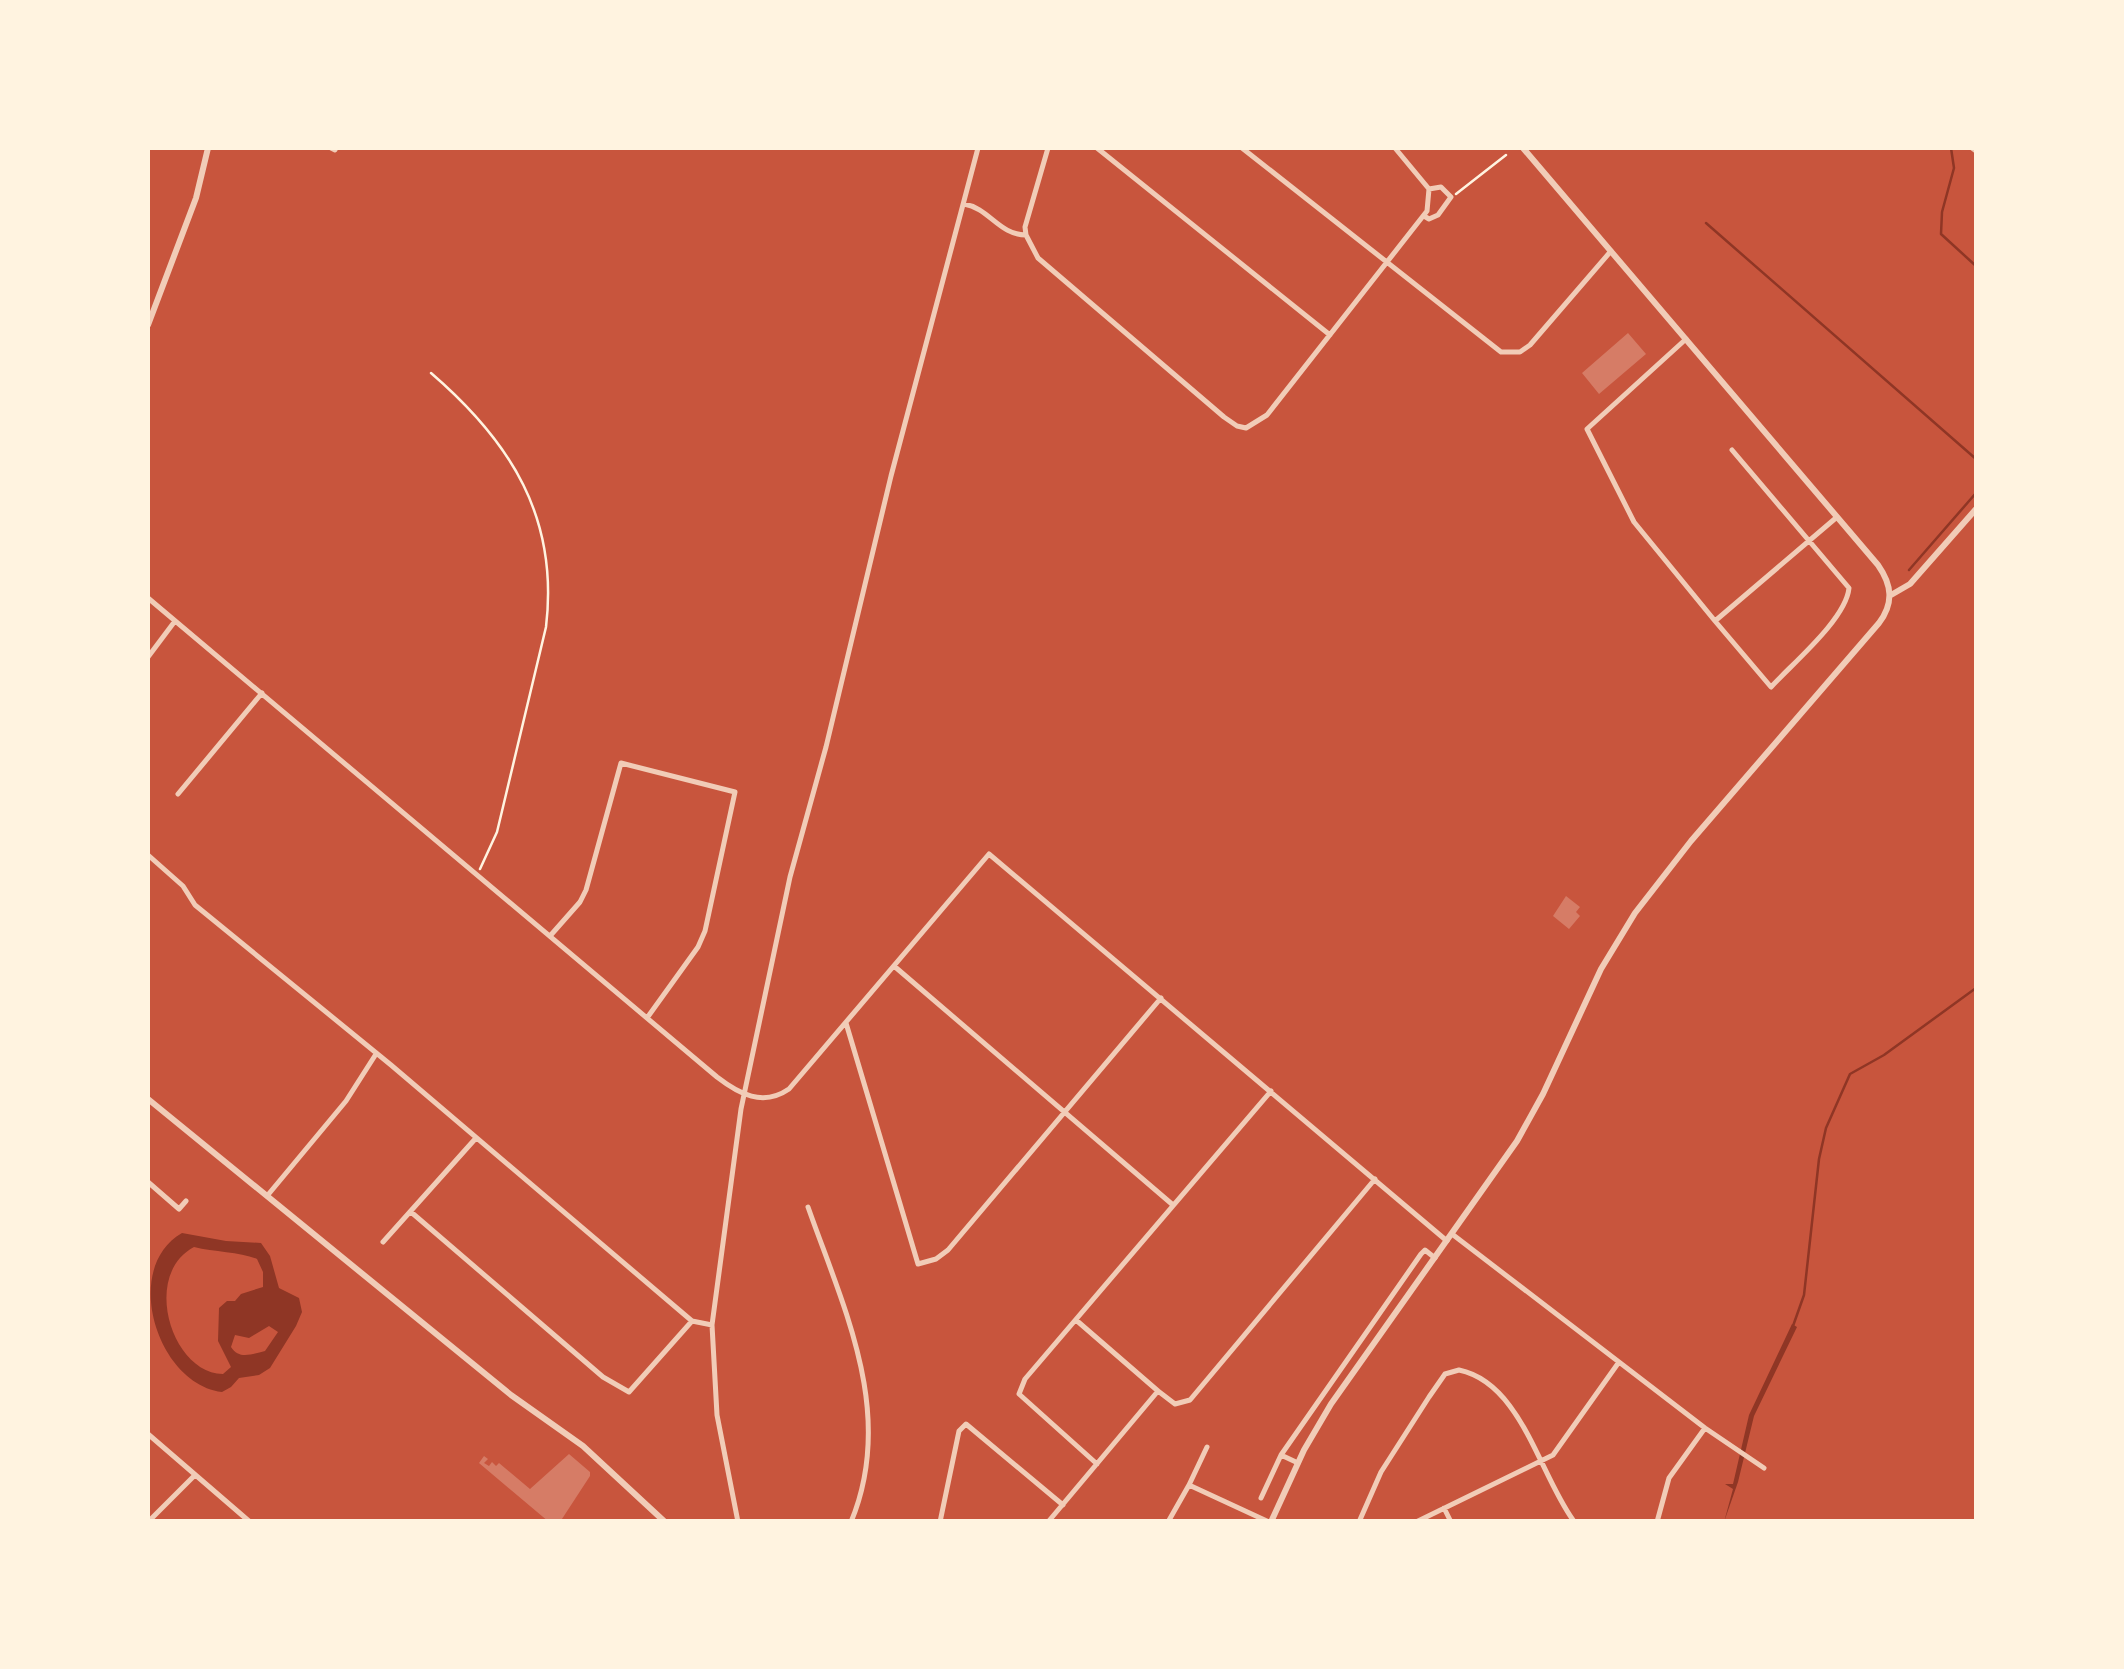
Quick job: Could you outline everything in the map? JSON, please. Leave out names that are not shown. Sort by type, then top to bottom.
[{"type":"street","points":[[148,325],[196,198],[208,148]]},
{"type":"street","points":[[738,1522],[716,1415],[712,1325],[743,1095],[766,1004],[790,877],[978,148]]},
{"type":"street","points":[[1048,148],[1025,227],[1038,258],[1237,426],[1251,427],[1267,415],[1424,216],[1428,188],[1395,148]]},
{"type":"street","points":[[1097,148],[1330,334]]},
{"type":"street","points":[[1242,148],[1389,260],[1496,350],[1510,354],[1530,345],[1611,251]]},
{"type":"street","points":[[1189,1485],[1270,1522],[1331,1404],[1526,1125],[1601,969],[1634,913],[1878,623],[1891,595],[1885,574],[1523,148]]},
{"type":"street","points":[[1424,216],[1430,219],[1438,215],[1451,197],[1441,187],[1428,188]]},
{"type":"street","points":[[964,204],[976,206],[1004,231],[1026,236]]},
{"type":"street","points":[[1686,340],[1586,429],[1634,522],[1771,686],[1836,617],[1849,588],[1732,450]]},
{"type":"street","points":[[1891,595],[1910,584],[1976,509]]},
{"type":"street","points":[[1716,621],[1837,517]]},
{"type":"street","points":[[148,598],[646,1018],[743,1095],[772,1098],[789,1089],[988,854],[1375,1179],[1705,1428],[1764,1468]]},
{"type":"street","points":[[148,657],[175,620]]},
{"type":"street","points":[[178,794],[262,694]]},
{"type":"street","points":[[550,936],[586,890],[621,763],[735,792],[705,932],[698,948],[646,1018]]},
{"type":"street","points":[[148,855],[184,886],[195,905],[692,1320],[712,1325]]},
{"type":"street","points":[[894,966],[1174,1206]]},
{"type":"street","points":[[846,1023],[918,1264],[936,1259],[948,1250],[1161,998]]},
{"type":"street","points":[[267,1196],[346,1101],[376,1054]]},
{"type":"street","points":[[1096,1464],[1018,1394],[1025,1379],[1271,1091]]},
{"type":"street","points":[[148,1099],[510,1395],[582,1446],[664,1522]]},
{"type":"street","points":[[383,1242],[476,1138]]},
{"type":"street","points":[[1077,1319],[1158,1392],[1175,1404],[1190,1400],[1375,1179]]},
{"type":"street","points":[[148,1182],[179,1209],[186,1201]]},
{"type":"street","points":[[808,1206],[854,1339],[868,1393],[868,1458],[862,1494],[851,1522]]},
{"type":"street","points":[[410,1212],[603,1377],[629,1392],[692,1320]]},
{"type":"street","points":[[1261,1498],[1281,1455],[1422,1254],[1425,1250],[1435,1258]]},
{"type":"street","points":[[1416,1522],[1553,1455],[1619,1362]]},
{"type":"street","points":[[1360,1522],[1381,1472],[1442,1378],[1454,1370],[1472,1374],[1508,1399],[1556,1497],[1573,1521],[1584,1522]]},
{"type":"street","points":[[1048,1522],[1158,1392]]},
{"type":"street","points":[[940,1522],[959,1431],[966,1424],[1063,1505]]},
{"type":"street","points":[[1657,1522],[1669,1478],[1705,1428]]},
{"type":"street","points":[[149,1438],[250,1522]]},
{"type":"street","points":[[1168,1522],[1207,1448]]},
{"type":"street","points":[[1281,1455],[1298,1463]]},
{"type":"street","points":[[148,1522],[195,1475]]},
{"type":"street","points":[[1444,1508],[1451,1522]]},
{"type":"path","points":[[1451,197],[1506,155]]},
{"type":"path","points":[[430,373],[490,431],[511,461],[542,528],[548,562],[550,596],[546,627],[497,832],[476,875]]},
{"type":"shaded area","points":[[182,1233],[261,1243],[270,1256],[279,1288],[299,1298],[302,1312],[270,1368],[259,1375],[239,1378],[222,1392],[199,1384],[180,1369],[155,1323],[151,1297],[153,1271],[164,1250]],"holes":[[[194,1247],[257,1259],[263,1272],[263,1287],[241,1294],[219,1308],[218,1341],[231,1367],[223,1374],[205,1370],[190,1358],[177,1341],[170,1321],[166,1299],[169,1279],[178,1260]],[[269,1326],[278,1332],[265,1351],[242,1355],[231,1347],[235,1335],[249,1338]]]},
{"type":"shaded area","points":[[1792,1324],[1797,1327],[1754,1416],[1724,1522],[1733,1489],[1725,1484],[1733,1484],[1749,1415]]},
{"type":"building","points":[[1628,333],[1646,354],[1599,394],[1582,373]]},
{"type":"building","points":[[1566,896],[1580,907],[1576,912],[1580,916],[1569,929],[1553,916]]},
{"type":"building","points":[[569,1454],[590,1476],[560,1522],[549,1522],[479,1463],[484,1456],[488,1459],[484,1463],[489,1466],[499,1463],[530,1489]]},
{"type":"waterway","points":[[1951,148],[1954,168],[1942,212],[1941,234],[1976,266]]},
{"type":"waterway","points":[[1706,223],[1976,459]]},
{"type":"waterway","points":[[1909,570],[1976,493]]},
{"type":"waterway","points":[[1793,1326],[1804,1295],[1826,1128],[1850,1074],[1884,1055],[1976,988]]}]
